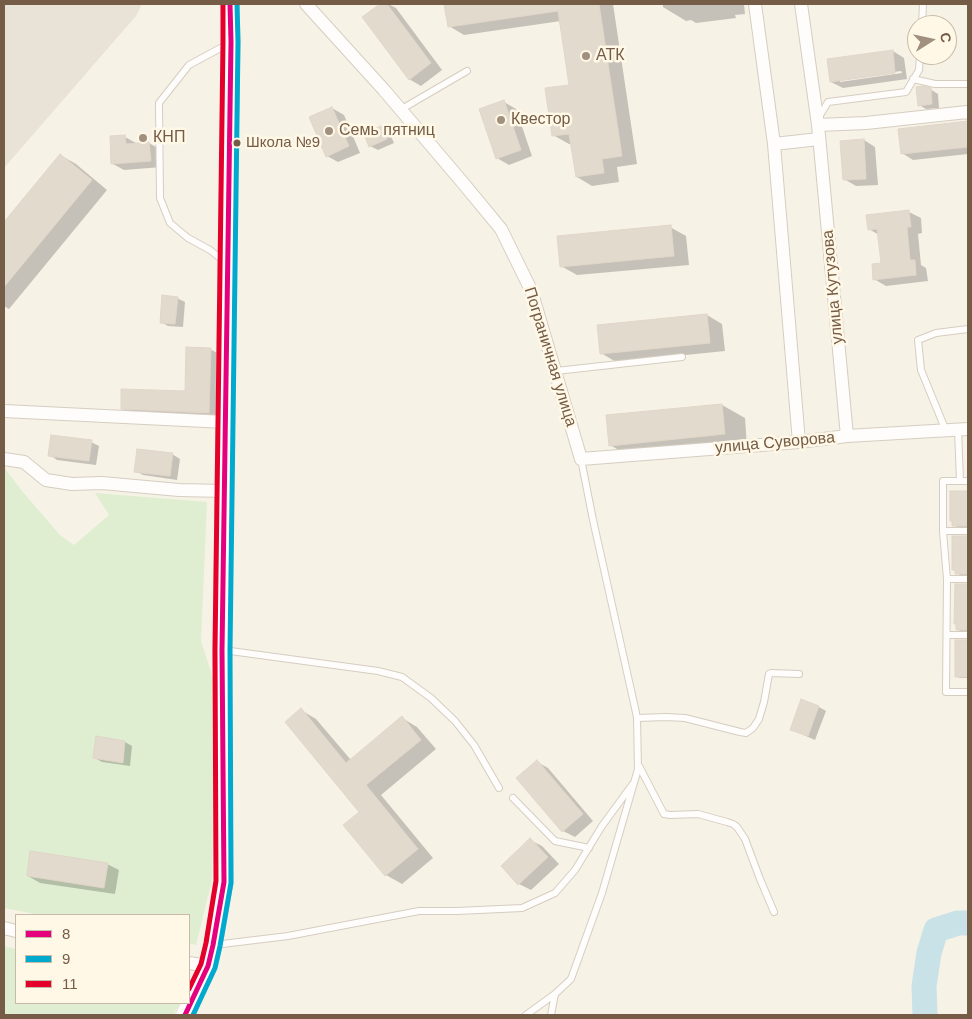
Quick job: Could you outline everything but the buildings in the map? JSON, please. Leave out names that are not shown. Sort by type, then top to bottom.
[{"type":"street","points":[[185,1015],[208,966],[224,882],[222,650],[232,42],[230,4]]},
{"type":"street","name":"Пограничная улица","points":[[306,4],[400,110],[501,229],[531,290],[581,459]]},
{"type":"street","points":[[755,4],[774,144],[800,442]]},
{"type":"street","name":"улица Кутузова","points":[[801,4],[819,139],[847,436]]},
{"type":"street","points":[[817,122],[866,123],[966,112],[968,114]]},
{"type":"street","points":[[774,144],[819,139]]},
{"type":"street","points":[[4,410],[225,422]]},
{"type":"street","name":"улица Суворова","points":[[581,459],[800,442],[847,436],[958,430]]},
{"type":"street","points":[[4,459],[24,462],[46,480],[72,484],[102,483],[179,490],[224,491]]},
{"type":"street","points":[[190,963],[208,966]]},
{"type":"lane","points":[[227,263],[210,250],[188,238],[170,223],[160,198],[159,103],[189,65],[232,42]]},
{"type":"lane","points":[[817,122],[828,102],[906,92],[919,70],[919,65]]},
{"type":"lane","points":[[400,110],[468,71]]},
{"type":"lane","points":[[913,79],[935,84],[968,84]]},
{"type":"lane","points":[[960,481],[958,430],[921,370],[918,340],[936,333],[968,329]]},
{"type":"lane","points":[[556,371],[682,357]]},
{"type":"lane","points":[[526,1015],[555,994],[571,979],[602,893],[638,765],[636,718],[581,459]]},
{"type":"lane","points":[[968,481],[943,481],[943,531],[947,579],[946,692],[968,692]]},
{"type":"lane","points":[[943,531],[968,531]]},
{"type":"lane","points":[[947,579],[968,580]]},
{"type":"lane","points":[[947,635],[968,635]]},
{"type":"lane","points":[[222,650],[378,671],[402,677],[431,698],[455,722],[474,746],[499,788]]},
{"type":"lane","points":[[636,718],[685,718],[746,733],[754,728],[759,719],[769,674],[771,672],[799,674]]},
{"type":"lane","points":[[638,765],[664,814],[698,814],[727,822],[737,827],[746,839],[774,912]]},
{"type":"lane","points":[[213,945],[288,936],[419,911],[522,908],[555,893],[575,870],[602,826],[635,780]]},
{"type":"lane","points":[[513,798],[555,841],[589,848]]},
{"type":"lane","points":[[551,1015],[555,994]]},
{"type":"shaded area","points":[[4,4],[142,4],[136,16],[4,168]]},
{"type":"green space","points":[[4,467],[60,535],[74,545],[109,515],[95,493],[207,502],[201,641],[214,682],[212,880],[196,945],[190,943],[190,914],[35,914],[4,908]]},
{"type":"green space","points":[[4,946],[15,949],[15,1004],[179,1004],[173,1015],[4,1015]]},
{"type":"waterway","points":[[925,1015],[924,986],[929,953],[936,930],[958,923],[968,923]]},
{"type":"transit line","name":"11","points":[[190,987],[201,964],[216,881],[215,650],[223,4]]},
{"type":"transit line","name":"8","points":[[185,1015],[208,966],[224,882],[222,650],[230,4]]},
{"type":"transit line","name":"9","points":[[193,1015],[215,968],[231,883],[230,650],[237,4]]},
{"type":"place","name":"АТК","points":[[586,56]]},
{"type":"place","name":"Квестор","points":[[501,120]]},
{"type":"place","name":"Семь пятниц","points":[[329,131]]},
{"type":"place","name":"КНП","points":[[143,138]]},
{"type":"place","name":"Школа №9","points":[[237,143]]}]
